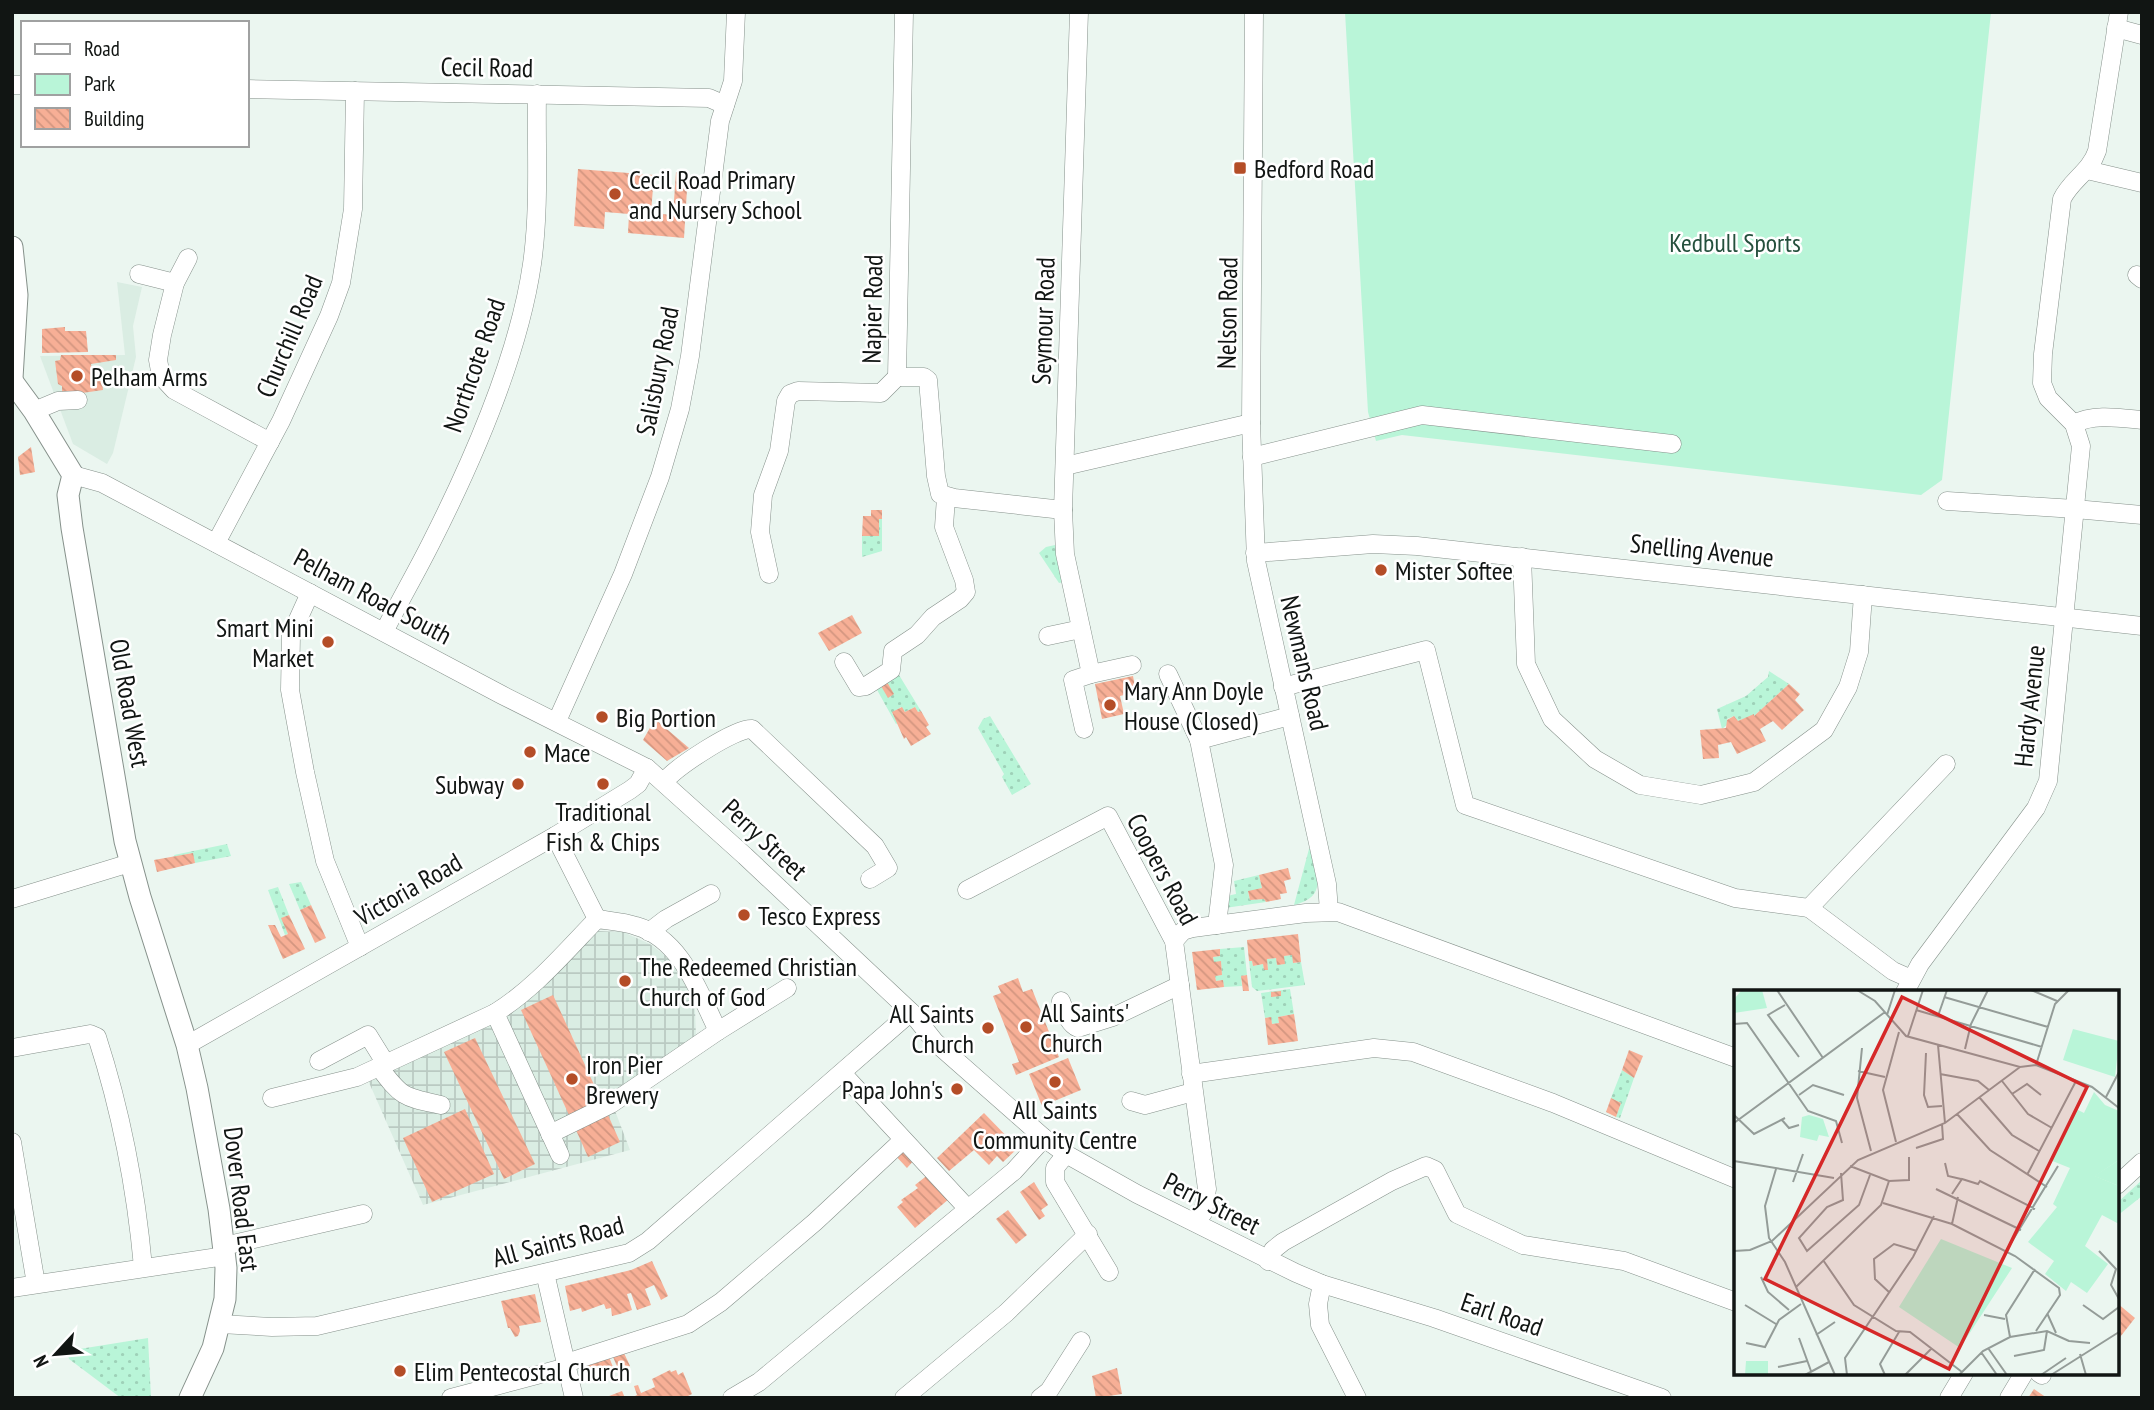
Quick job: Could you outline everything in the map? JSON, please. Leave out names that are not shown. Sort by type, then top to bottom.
[{"type":"main road","points":[[12,247],[17,295],[12,380],[73,475]]},
{"type":"main road","name":"Old Road West","points":[[73,475],[68,495],[72,528],[122,824],[130,863],[187,1045]]},
{"type":"main road","name":"Dover Road East","points":[[187,1045],[207,1137],[224,1251],[225,1299],[208,1362],[190,1398]]},
{"type":"street","name":"Salisbury Road","points":[[557,721],[623,574],[672,442],[690,356],[720,121],[733,81],[736,12]]},
{"type":"street","name":"Napier Road","points":[[904,12],[897,377],[924,377],[928,380],[938,488],[939,493],[946,497]]},
{"type":"street","name":"Seymour Road","points":[[1079,12],[1063,510],[1065,554],[1091,674]]},
{"type":"street","name":"Nelson Road","points":[[1251,423],[1254,12]]},
{"type":"street","points":[[2142,35],[2118,20],[2096,151],[2087,170],[2062,199],[2042,364],[2042,383],[2046,397],[2074,424],[2102,418],[2142,420]]},
{"type":"street","name":"Cecil Road","points":[[248,89],[709,98],[725,105]]},
{"type":"street","name":"Churchill Road","points":[[216,543],[270,442],[329,316],[343,275],[353,209],[355,91]]},
{"type":"street","name":"Northcote Road","points":[[384,632],[428,549],[464,469],[493,401],[520,321],[533,253],[537,94]]},
{"type":"street","points":[[2087,170],[2142,183]]},
{"type":"street","points":[[188,258],[175,283],[158,360],[160,372],[165,383],[184,396],[270,442]]},
{"type":"street","points":[[139,274],[175,283]]},
{"type":"street","points":[[769,574],[760,532],[763,495],[779,451],[788,396],[798,391],[881,393],[886,391],[897,377]]},
{"type":"street","points":[[34,411],[58,401],[78,400]]},
{"type":"street","points":[[1252,457],[1422,415],[1672,444]]},
{"type":"street","points":[[1065,466],[1251,423]]},
{"type":"street","name":"Newmans Road","points":[[1251,423],[1255,554],[1327,884],[1329,911]]},
{"type":"street","name":"Hardy Avenue","points":[[1908,985],[1920,964],[2020,831],[2045,791],[2052,756],[2081,446],[2074,424]]},
{"type":"street","name":"Pelham Road South","points":[[73,475],[102,483],[647,768]]},
{"type":"street","points":[[844,662],[858,685],[863,687],[891,670],[893,651],[917,635],[933,617],[966,592],[944,527],[946,497],[1063,510]]},
{"type":"street","points":[[1947,501],[2142,516]]},
{"type":"street","name":"Snelling Avenue","points":[[1255,554],[1387,544],[2142,626]]},
{"type":"street","points":[[1521,557],[1526,664],[1552,719],[1595,760],[1640,785],[1701,794],[1754,782],[1824,730],[1848,687],[1859,652],[1863,595]]},
{"type":"street","points":[[310,593],[290,635],[290,690],[328,872],[360,947]]},
{"type":"street","points":[[1048,636],[1081,629]]},
{"type":"street","points":[[1283,687],[1426,649],[1465,805],[1735,898],[1809,908],[1908,985]]},
{"type":"street","points":[[1084,729],[1073,680],[1132,665]]},
{"type":"street","points":[[1168,674],[1199,740],[1224,865],[1217,925]]},
{"type":"street","points":[[1199,740],[1290,716]]},
{"type":"street","points":[[664,782],[677,767],[747,729],[755,731],[873,844],[888,868],[870,879]]},
{"type":"street","points":[[1809,908],[1946,764]]},
{"type":"street","name":"Victoria Road","points":[[187,1045],[555,836],[634,788],[647,768]]},
{"type":"street","name":"Perry Street","points":[[647,768],[911,1012],[935,1042],[1044,1138],[1066,1154],[1137,1194],[1268,1261],[1322,1284]]},
{"type":"street","name":"Coopers Road","points":[[967,890],[1108,816],[1174,941],[1207,1189],[1203,1213],[1196,1223]]},
{"type":"street","points":[[555,836],[597,919]]},
{"type":"street","points":[[12,899],[130,863]]},
{"type":"street","points":[[649,932],[666,919],[711,894]]},
{"type":"street","points":[[1174,941],[1183,931],[1329,911],[1358,918],[1734,1057]]},
{"type":"street","points":[[597,919],[638,926],[679,954],[718,1031]]},
{"type":"street","points":[[272,1098],[357,1077],[495,1013],[513,1002],[536,981],[597,919]]},
{"type":"street","points":[[1061,1001],[1069,1020],[1078,1028],[1113,1017],[1180,985]]},
{"type":"street","points":[[550,1134],[611,1104],[787,988]]},
{"type":"street","name":"All Saints Road","points":[[220,1324],[317,1326],[621,1255],[640,1247],[911,1012]]},
{"type":"street","points":[[495,1013],[560,1155]]},
{"type":"street","points":[[12,1048],[90,1034],[97,1037],[118,1113],[139,1221],[143,1266]]},
{"type":"street","points":[[319,1061],[368,1035],[397,1090],[410,1098],[441,1105]]},
{"type":"street","points":[[1131,1101],[1145,1105],[1192,1083],[1374,1048],[1413,1052],[1553,1102],[1734,1178]]},
{"type":"street","points":[[842,1073],[968,1209]]},
{"type":"street","points":[[732,1398],[759,1382],[1014,1171],[1044,1138]]},
{"type":"street","points":[[451,1398],[566,1365],[688,1324],[721,1302],[815,1222],[903,1140]]},
{"type":"street","points":[[12,1142],[18,1207],[36,1284]]},
{"type":"street","points":[[1066,1154],[1055,1168],[1055,1182],[1109,1272]]},
{"type":"street","points":[[2119,1183],[2142,1162]]},
{"type":"street","points":[[1268,1261],[1273,1250],[1283,1241],[1421,1167],[1430,1167],[1436,1170],[1455,1212],[1523,1245],[1624,1261],[1734,1302]]},
{"type":"street","points":[[12,1288],[224,1251],[363,1214]]},
{"type":"street","points":[[904,1398],[1006,1313],[1088,1234]]},
{"type":"street","points":[[545,1273],[574,1398]]},
{"type":"street","points":[[1322,1284],[1318,1301],[1320,1325],[1357,1398]]},
{"type":"street","name":"Earl Road","points":[[1322,1284],[1434,1318],[1662,1398]]},
{"type":"street","points":[[1048,1395],[1081,1341]]},
{"type":"street","points":[[1949,1398],[1963,1375]]},
{"type":"street","points":[[2009,1398],[2034,1375]]},
{"type":"shaded area","points":[[117,282],[142,287],[133,326],[136,357],[113,453],[107,464],[73,444],[40,356],[125,355]]},
{"type":"shaded area","points":[[598,931],[623,932],[650,944],[672,961],[687,984],[695,1009],[696,1037],[609,1095],[630,1150],[423,1205],[367,1078],[517,1008]]},
{"type":"green space","name":"Kedbull Sports","points":[[1345,12],[1991,12],[1942,480],[1921,495],[1402,435],[1376,441],[1368,412]]},
{"type":"green space","points":[[879,519],[882,519],[882,551],[862,557],[862,536],[879,536]]},
{"type":"green space","points":[[1055,545],[1063,582],[1059,583],[1039,553],[1046,547]]},
{"type":"green space","points":[[1769,671],[1789,684],[1754,716],[1738,721],[1734,716],[1727,719],[1727,725],[1722,729],[1717,709],[1746,696],[1768,677]]},
{"type":"green space","points":[[899,675],[921,711],[918,712],[915,707],[905,712],[901,707],[892,713],[898,723],[896,724],[876,688]]},
{"type":"green space","points":[[990,716],[1031,784],[1012,795],[1002,777],[1004,774],[978,728],[983,719]]},
{"type":"green space","points":[[227,844],[231,856],[195,863],[192,853],[174,855]]},
{"type":"green space","points":[[1309,849],[1312,849],[1318,884],[1312,897],[1294,905]]},
{"type":"green space","points":[[1259,875],[1262,888],[1248,892],[1250,900],[1264,899],[1266,902],[1225,908],[1222,897],[1236,894],[1234,881]]},
{"type":"green space","points":[[301,882],[311,905],[300,910],[289,884]]},
{"type":"green space","points":[[278,887],[289,915],[282,918],[288,934],[285,935],[268,890]]},
{"type":"green space","points":[[1244,947],[1247,975],[1241,976],[1242,986],[1224,987],[1223,980],[1216,981],[1215,976],[1222,975],[1221,962],[1214,962],[1213,957],[1220,956],[1220,949]]},
{"type":"green space","points":[[1292,955],[1294,963],[1301,962],[1305,985],[1257,991],[1252,987],[1249,961],[1252,961],[1253,966],[1263,964],[1264,970],[1268,970],[1267,959],[1276,958],[1277,965],[1284,964],[1284,956]]},
{"type":"green space","points":[[1290,989],[1294,1014],[1278,1017],[1279,1023],[1272,1024],[1271,1017],[1265,1018],[1261,993]]},
{"type":"green space","points":[[1622,1070],[1634,1078],[1620,1118],[1616,1117],[1621,1103],[1611,1098]]},
{"type":"green space","points":[[2142,1180],[2142,1196],[2119,1214],[2119,1201]]},
{"type":"green space","points":[[148,1338],[151,1398],[121,1398],[69,1359],[67,1351]]},
{"type":"building","name":"Cecil Road Primary and Nursery School","points":[[578,169],[654,175],[651,213],[673,215],[676,172],[688,173],[684,238],[628,233],[629,214],[605,212],[604,229],[574,226]]},
{"type":"building","points":[[65,327],[65,331],[86,331],[88,352],[42,353],[42,329]]},
{"type":"building","name":"Pelham Arms","points":[[61,355],[116,355],[116,360],[91,364],[92,372],[97,371],[98,381],[102,381],[103,390],[75,394],[74,391],[62,392],[62,386],[58,384],[55,361],[60,360]]},
{"type":"building","points":[[31,447],[35,472],[20,475],[18,457]]},
{"type":"building","points":[[871,510],[882,510],[879,536],[862,536],[863,516],[871,516]]},
{"type":"building","points":[[852,615],[862,633],[829,651],[818,633]]},
{"type":"building","name":"Mary Ann Doyle House (Closed)","points":[[1133,676],[1136,692],[1120,696],[1124,714],[1102,719],[1095,684]]},
{"type":"building","points":[[887,682],[894,694],[888,698],[881,686]]},
{"type":"building","points":[[1789,684],[1800,694],[1795,700],[1804,710],[1782,730],[1773,721],[1760,729],[1766,741],[1737,754],[1731,742],[1718,745],[1719,758],[1703,759],[1700,730],[1726,728],[1727,720],[1734,716],[1738,721],[1754,716]]},
{"type":"building","points":[[902,707],[905,712],[915,707],[918,712],[921,711],[929,725],[926,727],[931,734],[911,746],[906,737],[904,739],[892,712]]},
{"type":"building","points":[[655,719],[689,748],[667,761],[643,740]]},
{"type":"building","points":[[193,853],[195,863],[157,872],[154,860]]},
{"type":"building","points":[[1288,868],[1291,879],[1284,881],[1287,893],[1280,894],[1281,899],[1266,902],[1264,899],[1250,900],[1248,891],[1262,888],[1259,875]]},
{"type":"building","points":[[311,905],[326,938],[315,943],[300,910]]},
{"type":"building","points":[[289,915],[305,949],[283,959],[268,925],[275,925],[281,937],[288,934],[281,918]]},
{"type":"building","points":[[1298,934],[1301,962],[1293,963],[1292,955],[1284,956],[1285,964],[1277,965],[1276,958],[1267,959],[1268,970],[1264,970],[1263,964],[1253,966],[1252,961],[1249,961],[1247,940]]},
{"type":"building","points":[[1220,949],[1220,956],[1213,957],[1214,962],[1221,961],[1222,975],[1215,976],[1216,981],[1223,980],[1224,987],[1197,990],[1192,952]]},
{"type":"building","points":[[1247,975],[1249,991],[1243,991],[1241,976]]},
{"type":"building","name":"All Saints' Church","points":[[1018,978],[1023,992],[1032,989],[1059,1057],[1016,1075],[1012,1064],[1019,1062],[993,996],[1001,993],[998,986]]},
{"type":"building","points":[[1281,991],[1281,996],[1271,997],[1271,992]]},
{"type":"building","points":[[553,995],[601,1100],[569,1115],[521,1010]]},
{"type":"building","points":[[1294,1014],[1298,1041],[1268,1045],[1265,1018],[1271,1017],[1272,1024],[1279,1023],[1278,1017]]},
{"type":"building","points":[[475,1038],[535,1164],[504,1179],[444,1052]]},
{"type":"building","points":[[1629,1050],[1643,1056],[1634,1078],[1622,1070]]},
{"type":"building","name":"All Saints Community Centre","points":[[1068,1058],[1081,1090],[1042,1106],[1029,1074]]},
{"type":"building","points":[[1611,1098],[1621,1103],[1616,1117],[1606,1112]]},
{"type":"building","points":[[465,1109],[494,1174],[432,1202],[403,1138]]},
{"type":"building","points":[[984,1113],[1018,1148],[1003,1162],[997,1156],[989,1165],[974,1150],[949,1171],[937,1158]]},
{"type":"building","points":[[608,1115],[620,1142],[588,1157],[576,1130]]},
{"type":"building","points":[[903,1146],[915,1159],[907,1168],[894,1154]]},
{"type":"building","points":[[929,1174],[950,1198],[915,1228],[897,1207],[903,1202],[901,1200],[918,1188],[915,1185]]},
{"type":"building","points":[[1034,1182],[1048,1205],[1041,1210],[1045,1216],[1039,1220],[1020,1192]]},
{"type":"building","points":[[1008,1210],[1027,1235],[1016,1244],[996,1219]]},
{"type":"building","points":[[652,1261],[668,1296],[661,1300],[654,1285],[645,1289],[651,1305],[637,1310],[631,1293],[627,1294],[632,1310],[620,1314],[612,1316],[611,1308],[606,1309],[604,1304],[582,1312],[581,1308],[570,1311],[565,1286],[631,1270]]},
{"type":"building","points":[[535,1294],[541,1322],[519,1326],[520,1331],[515,1337],[508,1328],[501,1301]]},
{"type":"building","points":[[2119,1305],[2135,1318],[2119,1338]]},
{"type":"building","points":[[624,1353],[630,1366],[619,1371],[613,1357]]},
{"type":"building","points":[[609,1357],[615,1372],[601,1378],[597,1366],[585,1370],[583,1363]]},
{"type":"building","points":[[1117,1368],[1122,1394],[1096,1398],[1092,1376]]},
{"type":"building","points":[[670,1370],[676,1370],[678,1375],[683,1372],[692,1394],[684,1398],[631,1398],[637,1395],[634,1386],[638,1385],[641,1393],[655,1387],[652,1379]]},
{"type":"building","points":[[2034,1389],[2047,1398],[2028,1398]]},
{"type":"building","points":[[622,1391],[625,1398],[604,1398]]},
{"type":"place","name":"Bedford Road","points":[[1240,168]]},
{"type":"place","name":"Cecil Road Primary and Nursery School","points":[[615,194]]},
{"type":"place","name":"Pelham Arms","points":[[77,376]]},
{"type":"place","name":"Mister Softee","points":[[1381,570]]},
{"type":"place","name":"Smart Mini Market","points":[[328,642]]},
{"type":"place","name":"Mary Ann Doyle House (Closed)","points":[[1110,705]]},
{"type":"place","name":"Big Portion","points":[[602,717]]},
{"type":"place","name":"Mace","points":[[530,752]]},
{"type":"place","name":"Subway","points":[[518,784]]},
{"type":"place","name":"Traditional Fish & Chips","points":[[603,784]]},
{"type":"place","name":"Tesco Express","points":[[744,915]]},
{"type":"place","name":"The Redeemed Christian Church of God","points":[[625,981]]},
{"type":"place","name":"All Saints' Church","points":[[1026,1027]]},
{"type":"place","name":"All Saints Church","points":[[988,1028]]},
{"type":"place","name":"Iron Pier Brewery","points":[[572,1079]]},
{"type":"place","name":"All Saints Community Centre","points":[[1055,1082]]},
{"type":"place","name":"Papa John's","points":[[957,1089]]},
{"type":"place","name":"Elim Pentecostal Church","points":[[400,1371]]}]
